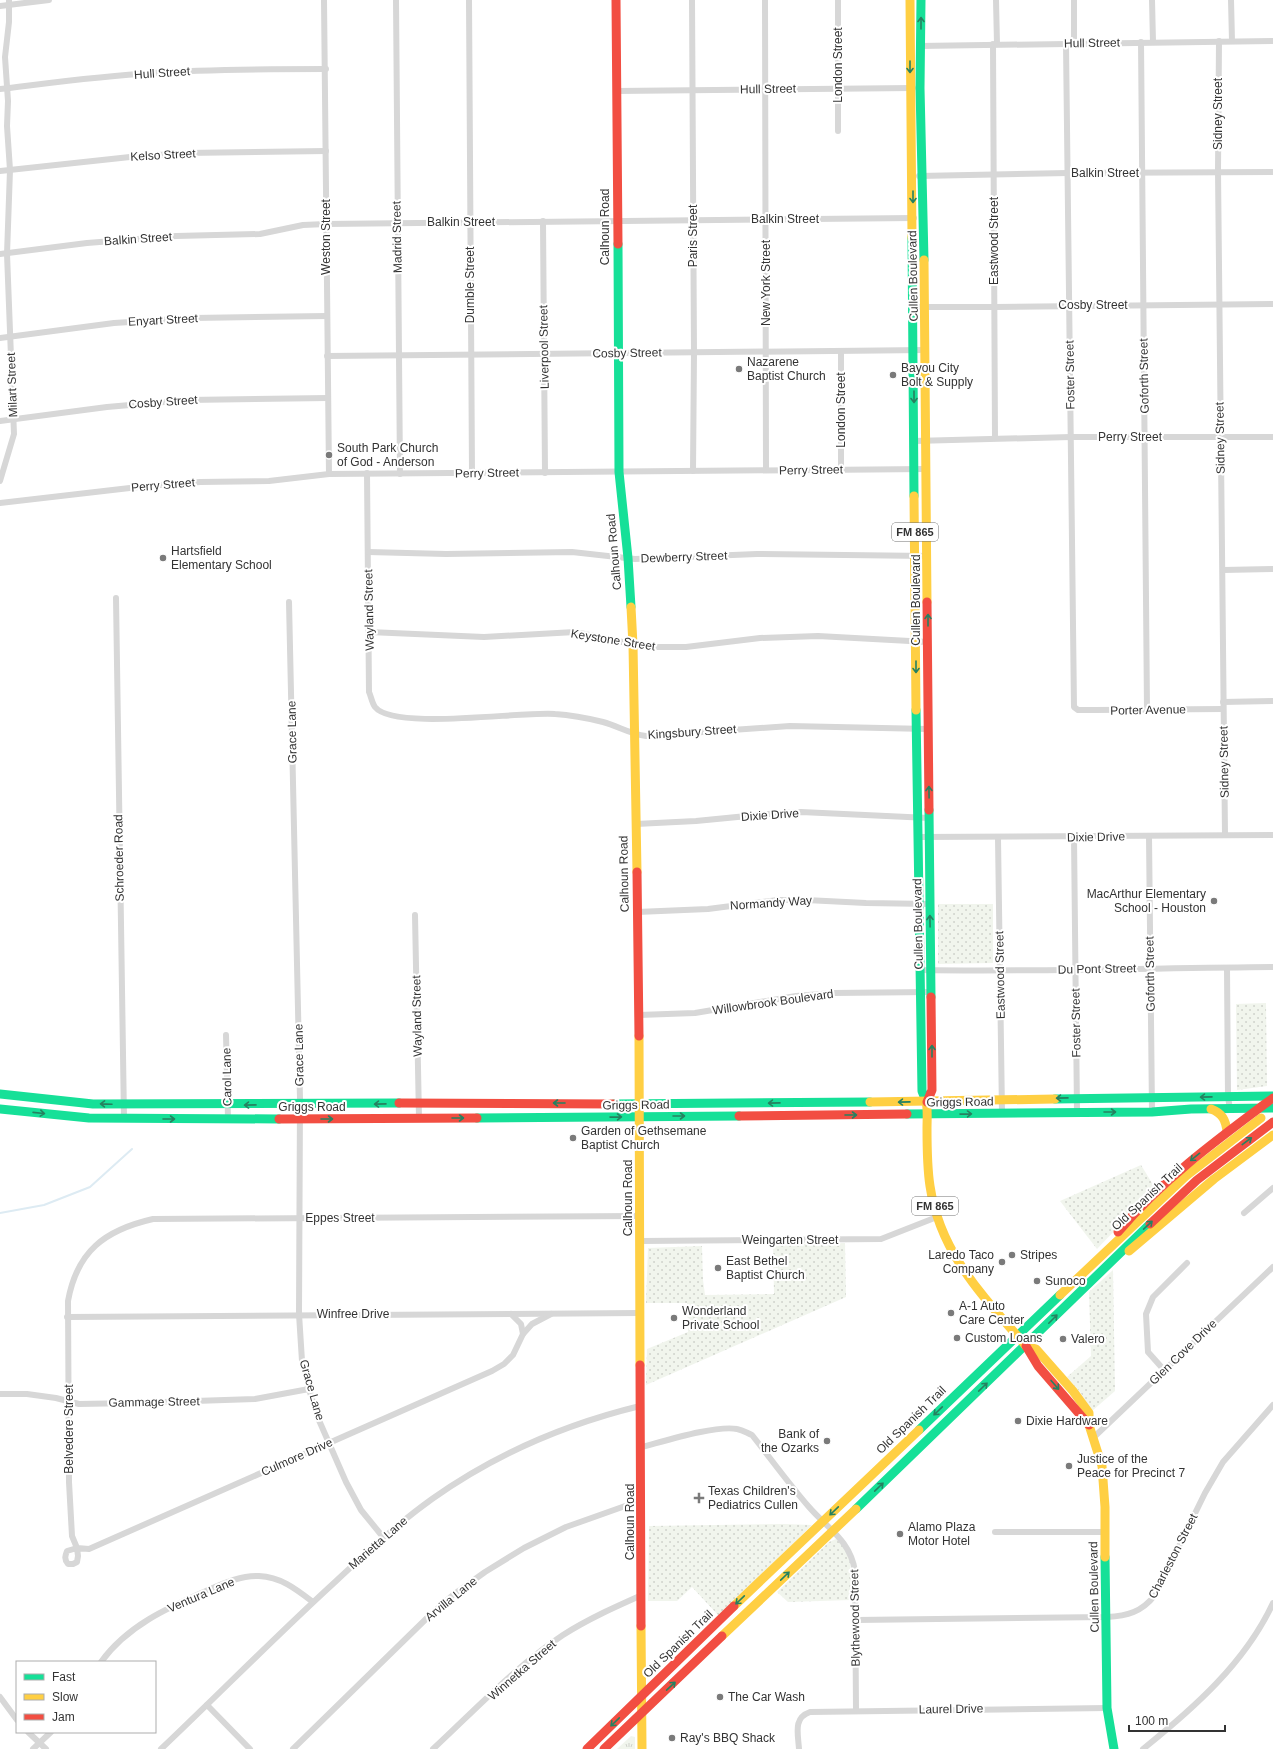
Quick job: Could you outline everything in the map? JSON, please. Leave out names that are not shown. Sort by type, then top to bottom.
[{"type":"main road","name":"Calhoun Road","points":[[616,0],[619,472],[628,558],[633,645],[639,1015],[640,1406],[642,1447],[642,1749]]},
{"type":"main road","name":"Cullen Boulevard","points":[[910,0],[910,88],[913,176],[912,218],[918,904],[922,1091],[926,1102],[927,1114],[927,1164],[930,1188],[937,1217],[949,1246],[970,1281],[1026,1346],[1036,1349],[1073,1391],[1089,1413],[1089,1425],[1102,1466],[1105,1507],[1107,1708],[1114,1749]]},
{"type":"main road","name":"Cullen Boulevard","points":[[921,0],[920,88],[926,307],[928,729],[932,992],[932,1090],[926,1102]]},
{"type":"main road","name":"Griggs Road","points":[[0,1094],[93,1104],[228,1105],[419,1103],[738,1104],[926,1102],[1077,1098],[1273,1097]]},
{"type":"main road","points":[[1106,1251],[1127,1222],[1154,1192],[1227,1132],[1273,1097]]},
{"type":"main road","points":[[530,1103],[530,1118]]},
{"type":"main road","points":[[826,1103],[826,1115]]},
{"type":"main road","points":[[738,1104],[738,1116]]},
{"type":"main road","name":"Griggs Road","points":[[0,1109],[89,1118],[300,1119],[1152,1112],[1230,1108],[1273,1108]]},
{"type":"main road","points":[[1212,1109],[1220,1112],[1224,1117],[1227,1132]]},
{"type":"main road","name":"Old Spanish Trail","points":[[587,1749],[891,1455],[1098,1258],[1186,1176],[1261,1118]]},
{"type":"main road","name":"Old Spanish Trail","points":[[604,1749],[1026,1346],[1197,1180],[1273,1122]]},
{"type":"main road","points":[[1098,1258],[1108,1265],[1130,1251],[1214,1179],[1273,1135]]},
{"type":"main road","points":[[954,1396],[962,1407]]},
{"type":"main road","points":[[891,1455],[900,1466]]},
{"type":"main road","points":[[760,1581],[769,1591]]},
{"type":"main road","points":[[703,1636],[712,1646]]},
{"type":"street","points":[[0,6],[9,2],[49,0]]},
{"type":"street","name":"Weston Street","points":[[324,0],[326,69],[329,474]]},
{"type":"street","name":"Madrid Street","points":[[396,0],[400,474]]},
{"type":"street","name":"Dumble Street","points":[[469,0],[470,355],[472,473]]},
{"type":"street","name":"Paris Street","points":[[692,0],[694,353],[693,471]]},
{"type":"street","name":"New York Street","points":[[765,0],[766,470]]},
{"type":"street","name":"London Street","points":[[838,0],[838,131]]},
{"type":"street","name":"Eastwood Street","points":[[995,438],[994,174],[996,0]]},
{"type":"street","points":[[1074,0],[1074,43]]},
{"type":"street","points":[[1152,0],[1153,42]]},
{"type":"street","points":[[1231,0],[1232,41]]},
{"type":"street","name":"Milart Street","points":[[0,481],[14,434],[7,254],[10,170],[5,57],[9,22],[9,2]]},
{"type":"street","name":"Hull Street","points":[[910,46],[1273,40]]},
{"type":"street","name":"Sidney Street","points":[[1219,41],[1218,171],[1220,437],[1223,570],[1225,834]]},
{"type":"street","name":"Goforth Street","points":[[1141,42],[1147,710]]},
{"type":"street","name":"Foster Street","points":[[1066,44],[1074,707]]},
{"type":"street","name":"Hull Street","points":[[0,89],[80,79],[151,73],[221,69],[326,69]]},
{"type":"street","name":"Hull Street","points":[[616,91],[920,88]]},
{"type":"street","name":"Kelso Street","points":[[0,172],[130,157],[186,153],[326,151]]},
{"type":"street","name":"Balkin Street","points":[[913,176],[1218,171],[1273,172]]},
{"type":"street","name":"Balkin Street","points":[[0,254],[88,243],[154,238],[260,234],[303,225],[326,224],[397,222],[924,218]]},
{"type":"street","name":"Liverpool Street","points":[[543,221],[545,472]]},
{"type":"street","name":"Cosby Street","points":[[913,307],[1273,304]]},
{"type":"street","name":"Enyart Street","points":[[0,338],[114,323],[193,318],[327,316]]},
{"type":"street","name":"Cosby Street","points":[[328,356],[926,350]]},
{"type":"street","name":"London Street","points":[[841,351],[841,469]]},
{"type":"street","name":"Cosby Street","points":[[0,421],[107,407],[187,400],[328,398]]},
{"type":"street","name":"Perry Street","points":[[914,440],[1071,437],[1273,437]]},
{"type":"street","name":"Perry Street","points":[[0,504],[147,486],[200,482],[269,481],[329,474],[927,469]]},
{"type":"street","name":"Wayland Street","points":[[367,474],[369,692],[375,707],[386,714],[412,718]]},
{"type":"street","name":"Dewberry Street","points":[[368,552],[446,554],[572,552],[635,559],[756,554],[928,556]]},
{"type":"street","points":[[1223,570],[1273,569]]},
{"type":"street","name":"Schroeder Road","points":[[116,598],[124,1119]]},
{"type":"street","name":"Grace Lane","points":[[289,602],[300,1104],[299,1314],[302,1361],[318,1418],[354,1499],[370,1522],[383,1537]]},
{"type":"street","name":"Keystone Street","points":[[369,632],[484,637],[575,632],[646,648],[686,647],[760,638],[818,636],[928,642]]},
{"type":"street","name":"Porter Avenue","points":[[1074,707],[1078,710],[1147,710],[1273,702]]},
{"type":"street","name":"Kingsbury Street","points":[[412,718],[487,718],[553,714],[603,722],[634,735],[646,736],[790,726],[928,729]]},
{"type":"street","name":"Dixie Drive","points":[[636,824],[696,821],[800,812],[929,818]]},
{"type":"street","name":"Dixie Drive","points":[[918,837],[998,838],[1225,834],[1273,835]]},
{"type":"street","name":"Goforth Street","points":[[1149,836],[1152,1112]]},
{"type":"street","name":"Foster Street","points":[[1074,837],[1077,1112]]},
{"type":"street","name":"Eastwood Street","points":[[998,838],[1002,1113]]},
{"type":"street","name":"Normandy Way","points":[[637,912],[708,909],[778,900],[930,904]]},
{"type":"street","name":"Wayland Street","points":[[415,915],[419,1118]]},
{"type":"street","name":"Du Pont Street","points":[[920,970],[1000,972],[1075,969],[1273,967]]},
{"type":"street","points":[[1227,968],[1228,1097],[1230,1108]]},
{"type":"street","name":"Willowbrook Boulevard","points":[[639,1015],[695,1013],[796,996],[833,993],[932,992]]},
{"type":"street","name":"Carol Lane","points":[[226,1035],[228,1119]]},
{"type":"street","points":[[1244,1213],[1273,1188]]},
{"type":"street","name":"Eppes Street","points":[[71,1286],[77,1269],[90,1251],[103,1240],[117,1230],[138,1222],[153,1219],[639,1216]]},
{"type":"street","name":"Weingarten Street","points":[[640,1241],[881,1239],[937,1217]]},
{"type":"street","points":[[1164,1370],[1148,1352],[1146,1314],[1153,1297],[1187,1263]]},
{"type":"street","name":"Glen Cove Drive","points":[[1094,1438],[1273,1267]]},
{"type":"street","name":"Belvedere Street","points":[[71,1286],[67,1316],[69,1482],[72,1536],[77,1548]]},
{"type":"street","name":"Winfree Drive","points":[[67,1316],[640,1313]]},
{"type":"street","points":[[511,1314],[521,1324],[523,1334]]},
{"type":"street","name":"Culmore Drive","points":[[77,1548],[88,1549],[498,1368],[513,1355],[523,1334],[537,1320],[551,1314]]},
{"type":"street","name":"Gammage Street","points":[[0,1394],[28,1394],[56,1398],[79,1404],[261,1398],[309,1389]]},
{"type":"street","name":"Charleston Street","points":[[856,1620],[1107,1617],[1129,1614],[1140,1610],[1148,1604],[1155,1595],[1205,1493],[1223,1462],[1273,1405]]},
{"type":"street","name":"Marietta Lane","points":[[161,1749],[313,1602],[383,1537],[433,1498],[502,1457],[556,1432],[640,1406]]},
{"type":"street","name":"Blythewood Street","points":[[642,1447],[721,1429],[737,1429],[745,1431],[752,1435],[810,1508],[842,1541],[849,1551],[854,1563],[856,1620],[856,1710]]},
{"type":"street","name":"Arvilla Lane","points":[[293,1749],[428,1617],[453,1595],[485,1572],[524,1548],[566,1527],[642,1500]]},
{"type":"street","points":[[995,1532],[1105,1532]]},
{"type":"street","points":[[77,1548],[77,1562],[68,1564],[65,1560],[65,1556],[68,1552],[77,1548]]},
{"type":"street","name":"Ventura Lane","points":[[102,1661],[120,1641],[150,1618],[170,1606],[237,1579],[258,1576],[275,1579],[298,1590],[313,1602]]},
{"type":"street","name":"Winnetka Street","points":[[434,1749],[526,1663],[544,1649],[563,1635],[597,1615],[642,1595]]},
{"type":"street","points":[[1143,1749],[1204,1696],[1224,1676],[1249,1643],[1273,1603]]},
{"type":"street","points":[[0,1697],[16,1719]]},
{"type":"street","points":[[207,1705],[250,1749]]},
{"type":"street","name":"Laurel Drive","points":[[799,1749],[799,1719],[803,1714],[810,1712],[856,1710],[1107,1708]]},
{"type":"street","points":[[29,1733],[46,1749]]},
{"type":"street","points":[[33,1749],[49,1733]]},
{"type":"green space","points":[[938,904],[993,904],[993,963],[938,964]]},
{"type":"green space","points":[[1266,1003],[1267,1086],[1237,1090],[1236,1004]]},
{"type":"green space","points":[[1141,1165],[1155,1188],[1097,1249],[1060,1201]]},
{"type":"green space","points":[[845,1243],[846,1297],[646,1385],[647,1349],[688,1332],[687,1303],[646,1303],[648,1248],[702,1246],[705,1295],[774,1294],[773,1244]]},
{"type":"green space","points":[[1113,1270],[1115,1391],[1092,1411],[1080,1392],[1067,1377],[1091,1356],[1089,1292]]},
{"type":"green space","points":[[812,1525],[719,1616],[692,1587],[677,1601],[648,1601],[649,1526]]},
{"type":"green space","points":[[836,1539],[842,1544],[846,1551],[851,1567],[851,1600],[788,1602],[777,1592],[829,1542]]},
{"type":"green space","points":[[631,1736],[635,1737],[635,1749],[617,1749]]},
{"type":"waterway","points":[[0,1213],[44,1205],[90,1187],[132,1149]]},
{"type":"traffic: fast","points":[[921,0],[920,88],[924,260]]},
{"type":"traffic: fast","points":[[912,238],[914,496]]},
{"type":"traffic: fast","points":[[618,244],[619,472],[628,558],[631,607]]},
{"type":"traffic: fast","points":[[916,710],[922,1091],[926,1101]]},
{"type":"traffic: fast","points":[[929,810],[931,997]]},
{"type":"traffic: fast","points":[[0,1094],[93,1104],[399,1103]]},
{"type":"traffic: fast","points":[[1055,1099],[1273,1096]]},
{"type":"traffic: fast","points":[[614,1104],[870,1102]]},
{"type":"traffic: fast","points":[[907,1114],[1152,1112],[1191,1109],[1273,1108]]},
{"type":"traffic: fast","points":[[0,1109],[89,1118],[279,1119]]},
{"type":"traffic: fast","points":[[477,1118],[739,1116]]},
{"type":"traffic: fast","points":[[856,1509],[1150,1224]]},
{"type":"traffic: fast","points":[[919,1430],[1060,1295]]},
{"type":"traffic: fast","points":[[1105,1557],[1107,1708],[1114,1749]]},
{"type":"traffic: slow","points":[[910,0],[912,238]]},
{"type":"traffic: slow","points":[[924,260],[927,602]]},
{"type":"traffic: slow","points":[[914,496],[916,710]]},
{"type":"traffic: slow","points":[[631,607],[637,872]]},
{"type":"traffic: slow","points":[[639,1036],[640,1365]]},
{"type":"traffic: slow","points":[[870,1102],[1055,1099]]},
{"type":"traffic: slow","points":[[926,1101],[929,1179],[935,1210],[943,1233],[966,1273],[980,1292],[1026,1346]]},
{"type":"traffic: slow","points":[[1211,1109],[1221,1115],[1226,1124],[1227,1132]]},
{"type":"traffic: slow","points":[[1060,1295],[1186,1176],[1261,1118]]},
{"type":"traffic: slow","points":[[1129,1251],[1214,1179],[1273,1135]]},
{"type":"traffic: slow","points":[[1026,1346],[1036,1349],[1073,1391],[1089,1413],[1089,1425],[1102,1466],[1105,1507],[1105,1557]]},
{"type":"traffic: slow","points":[[734,1606],[919,1430]]},
{"type":"traffic: slow","points":[[722,1636],[856,1509]]},
{"type":"traffic: slow","points":[[641,1626],[642,1749]]},
{"type":"traffic: jam","points":[[616,0],[618,244]]},
{"type":"traffic: jam","points":[[927,602],[929,810]]},
{"type":"traffic: jam","points":[[637,872],[639,1036]]},
{"type":"traffic: jam","points":[[927,1102],[932,1090],[931,997]]},
{"type":"traffic: jam","points":[[1118,1232],[1153,1194],[1172,1177],[1212,1144],[1273,1098]]},
{"type":"traffic: jam","points":[[399,1103],[614,1104]]},
{"type":"traffic: jam","points":[[739,1116],[907,1114]]},
{"type":"traffic: jam","points":[[279,1119],[477,1118]]},
{"type":"traffic: jam","points":[[1150,1224],[1197,1180],[1273,1122]]},
{"type":"traffic: jam","points":[[1026,1346],[1038,1366],[1089,1425]]},
{"type":"traffic: jam","points":[[640,1365],[641,1626]]},
{"type":"traffic: jam","points":[[587,1749],[734,1606]]},
{"type":"traffic: jam","points":[[604,1749],[722,1636]]},
{"type":"place","name":"Nazarene Baptist Church","points":[[739,369]]},
{"type":"place","name":"Bayou City Bolt & Supply","points":[[893,375]]},
{"type":"place","name":"South Park Church of God - Anderson","points":[[329,455]]},
{"type":"place","name":"Hartsfield Elementary School","points":[[163,558]]},
{"type":"place","name":"MacArthur Elementary School - Houston","points":[[1214,901]]},
{"type":"place","name":"Garden of Gethsemane Baptist Church","points":[[573,1138]]},
{"type":"place","name":"Stripes","points":[[1012,1255]]},
{"type":"place","name":"Laredo Taco Company","points":[[1002,1262]]},
{"type":"place","name":"East Bethel Baptist Church","points":[[718,1268]]},
{"type":"place","name":"Sunoco","points":[[1037,1281]]},
{"type":"place","name":"A-1 Auto Care Center","points":[[951,1313]]},
{"type":"place","name":"Wonderland Private School","points":[[674,1318]]},
{"type":"place","name":"Custom Loans","points":[[957,1338]]},
{"type":"place","name":"Valero","points":[[1063,1339]]},
{"type":"place","name":"Dixie Hardware","points":[[1018,1421]]},
{"type":"place","name":"Bank of the Ozarks","points":[[827,1441]]},
{"type":"place","name":"Justice of the Peace for Precinct 7","points":[[1069,1466]]},
{"type":"place","name":"Texas Children's Pediatrics Cullen","points":[[699,1498]]},
{"type":"place","name":"Alamo Plaza Motor Hotel","points":[[900,1534]]},
{"type":"place","name":"The Car Wash","points":[[720,1697]]},
{"type":"place","name":"Ray's BBQ Shack","points":[[672,1738]]}]
